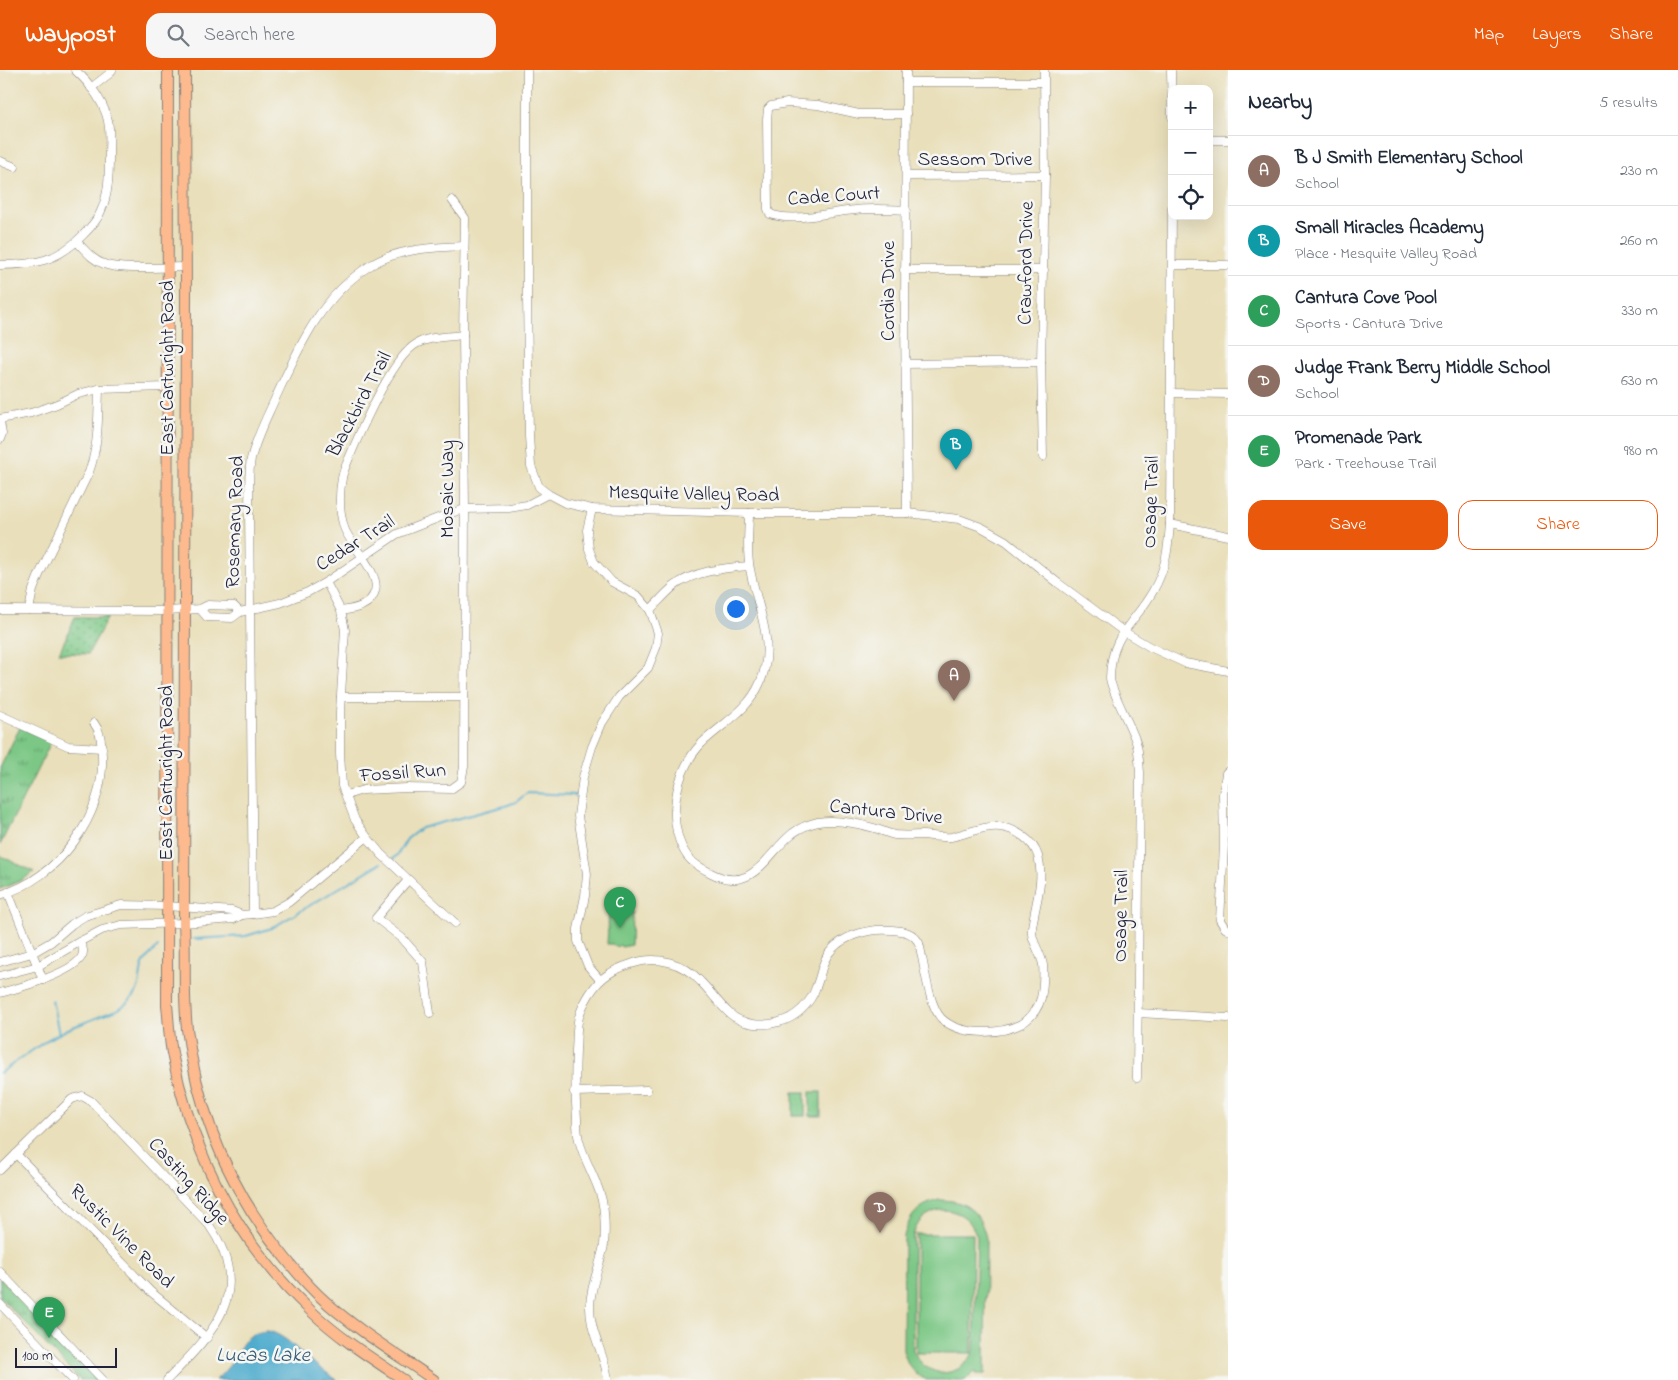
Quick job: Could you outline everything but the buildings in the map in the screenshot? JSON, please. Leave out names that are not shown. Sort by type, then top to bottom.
[{"type":"main road","name":"East Cartwright Road","points":[[168,70],[167,1005],[172,1057],[186,1108],[205,1163],[232,1215],[268,1266],[310,1310],[356,1348],[404,1380]]},
{"type":"main road","name":"East Cartwright Road","points":[[185,70],[184,923],[187,1030],[196,1078],[204,1113],[225,1164],[244,1201],[267,1235],[297,1272],[325,1302],[365,1334],[434,1380]]},
{"type":"street","points":[[0,265],[20,265],[54,258],[77,242],[101,212],[109,176],[110,126],[102,105],[82,76],[75,70]]},
{"type":"street","points":[[82,76],[90,70]]},
{"type":"street","points":[[91,88],[112,70]]},
{"type":"street","name":"Mesquite Valley Road","points":[[528,70],[527,296],[529,436],[531,466],[539,487],[565,503],[592,509],[750,513],[908,513],[959,519],[1006,541],[1058,583],[1123,631],[1150,647],[1185,663],[1228,671]]},
{"type":"street","name":"Cordia Drive","points":[[906,70],[904,270],[908,513]]},
{"type":"street","name":"Crawford Drive","points":[[1043,457],[1041,362],[1045,175],[1044,70]]},
{"type":"street","points":[[1171,70],[1171,85]]},
{"type":"street","points":[[906,82],[1043,82]]},
{"type":"street","name":"Cade Court","points":[[906,114],[859,114],[818,105],[787,103],[771,106],[768,109],[767,118],[768,209],[770,214],[782,217],[817,216],[857,209],[906,210]]},
{"type":"street","points":[[1213,140],[1228,140]]},
{"type":"street","points":[[0,161],[15,167]]},
{"type":"street","name":"Sessom Drive","points":[[906,176],[1045,175]]},
{"type":"street","name":"Mosaic Way","points":[[452,200],[465,218],[463,335],[465,510],[464,767],[461,782]]},
{"type":"street","name":"Osage Trail","points":[[1137,1078],[1140,772],[1137,744],[1110,680],[1114,648],[1123,631],[1144,605],[1159,579],[1168,553],[1170,524],[1172,220]]},
{"type":"street","points":[[77,242],[91,257],[104,264],[128,267],[186,267]]},
{"type":"street","name":"Rosemary Road","points":[[253,914],[249,505],[251,462],[257,437],[298,348],[316,318],[338,292],[372,265],[394,255],[418,249],[464,246]]},
{"type":"street","points":[[1172,266],[1228,265]]},
{"type":"street","points":[[904,270],[1044,270]]},
{"type":"street","name":"Blackbird Trail","points":[[342,611],[362,607],[370,600],[375,591],[376,583],[363,558],[344,529],[340,501],[342,476],[361,429],[394,368],[407,351],[418,343],[436,338],[463,335]]},
{"type":"street","points":[[905,364],[1041,362]]},
{"type":"street","points":[[0,439],[2,434],[0,420],[32,413],[88,391],[167,387]]},
{"type":"street","points":[[29,610],[39,574],[94,459],[97,439],[99,389]]},
{"type":"street","points":[[1171,393],[1228,394]]},
{"type":"street","name":"Cedar Trail","points":[[200,609],[207,617],[232,618],[240,612],[280,603],[326,582],[397,534],[451,513],[465,510],[509,508],[527,505],[548,494]]},
{"type":"street","points":[[592,509],[588,530],[589,549],[594,562],[612,582],[638,596],[650,610],[658,633],[656,648],[648,668],[619,697],[602,723],[583,777],[578,816],[587,874],[586,896],[578,929],[578,941],[588,966],[600,980]]},
{"type":"street","name":"Cantura Drive","points":[[608,1380],[603,1356],[594,1334],[590,1311],[592,1286],[604,1246],[604,1212],[598,1186],[579,1139],[574,1092],[579,1017],[585,1003],[600,980],[622,967],[638,961],[654,959],[670,962],[700,980],[730,1014],[742,1021],[756,1024],[780,1022],[792,1018],[811,999],[826,958],[832,949],[856,934],[884,929],[907,932],[915,936],[920,943],[934,1008],[941,1018],[952,1026],[972,1031],[1009,1028],[1023,1023],[1035,1012],[1041,996],[1043,965],[1031,932],[1042,870],[1037,852],[1030,842],[1018,832],[1000,827],[986,828],[948,837],[893,835],[854,823],[833,820],[804,826],[793,833],[757,871],[744,877],[729,879],[715,875],[700,867],[688,857],[680,841],[675,812],[676,794],[683,772],[690,758],[702,743],[745,707],[755,694],[765,669],[767,655],[766,627],[749,566],[750,513]]},
{"type":"street","points":[[1170,524],[1228,536]]},
{"type":"street","points":[[650,610],[674,586],[688,578],[716,570],[749,566]]},
{"type":"street","points":[[326,582],[342,611],[345,630],[340,697],[342,786],[355,820],[381,854],[455,923]]},
{"type":"street","name":"Cedar Trail","points":[[0,610],[167,611],[200,609],[208,605],[234,606],[240,612]]},
{"type":"street","points":[[340,697],[464,697]]},
{"type":"street","points":[[0,715],[68,746],[102,748]]},
{"type":"street","points":[[43,980],[32,952],[4,894],[27,884],[61,857],[79,835],[90,815],[102,780],[100,733],[94,723]]},
{"type":"street","points":[[1226,929],[1220,920],[1226,846],[1222,794],[1228,771]]},
{"type":"street","name":"Fossil Run","points":[[346,796],[363,790],[398,788],[451,789],[461,782]]},
{"type":"street","points":[[0,976],[38,966],[102,930],[121,925],[234,919],[242,915],[273,910],[289,902],[367,837]]},
{"type":"street","points":[[408,880],[376,918],[402,938],[424,962],[430,1013]]},
{"type":"street","points":[[0,962],[32,952],[51,942],[72,924],[85,916],[121,905],[184,907],[232,911],[242,915]]},
{"type":"street","points":[[0,992],[29,986],[67,969],[77,962],[84,952],[79,942]]},
{"type":"street","points":[[1138,1013],[1228,1018]]},
{"type":"street","points":[[574,1092],[647,1090]]},
{"type":"street","name":"Casting Ridge","points":[[16,1154],[72,1099],[82,1096],[90,1101],[209,1224],[219,1239],[226,1257],[227,1297],[221,1318],[207,1338],[167,1380]]},
{"type":"street","points":[[0,1170],[16,1154]]},
{"type":"street","name":"Rustic Vine Road","points":[[16,1154],[150,1292],[207,1338]]},
{"type":"street","points":[[0,1272],[103,1380]]},
{"type":"street","points":[[0,1304],[73,1380]]},
{"type":"green space","points":[[75,617],[108,617],[88,654],[59,653]]},
{"type":"green space","points":[[20,727],[51,742],[0,845],[0,768]]},
{"type":"green space","points":[[0,854],[34,872],[22,880],[0,889]]},
{"type":"green space","points":[[609,910],[632,912],[631,945],[622,947],[619,945],[617,947],[607,944]]},
{"type":"green space","points":[[793,1092],[805,1092],[805,1116],[793,1116]]},
{"type":"green space","points":[[810,1092],[821,1092],[821,1116],[810,1116]]},
{"type":"green space","points":[[939,1200],[957,1202],[964,1205],[976,1214],[986,1238],[985,1374],[976,1374],[976,1370],[971,1376],[963,1380],[926,1380],[917,1375],[908,1364],[903,1350],[904,1236],[912,1217],[920,1208]],"holes":[[[940,1210],[947,1210],[964,1217],[972,1225],[977,1237],[974,1351],[968,1361],[961,1367],[943,1373],[926,1367],[913,1350],[913,1236],[919,1222],[926,1216]]]},
{"type":"green space","points":[[916,1234],[973,1234],[972,1353],[916,1353]]},
{"type":"green space","points":[[0,1278],[99,1380],[80,1380],[0,1297]]},
{"type":"water","name":"Lucas Lake","points":[[268,1331],[285,1339],[337,1380],[216,1380],[232,1362],[245,1340],[254,1334]]},
{"type":"waterway","points":[[392,860],[407,839],[421,828],[505,806],[516,802],[527,793],[576,795]]},
{"type":"waterway","points":[[194,939],[246,936],[272,928],[381,863]]},
{"type":"waterway","points":[[0,1073],[47,1040],[68,1029],[119,1009],[126,1004],[138,989],[144,962],[158,947]]},
{"type":"waterway","points":[[52,1000],[59,1034]]},
{"type":"place","name":"Small Miracles Academy","points":[[956,470]]},
{"type":"place","name":"B J Smith Elementary School","points":[[954,701]]},
{"type":"place","name":"Cantura Cove Pool","points":[[620,928]]},
{"type":"place","name":"Judge Frank Berry Middle School","points":[[880,1233]]},
{"type":"place","name":"Promenade Park","points":[[49,1338]]}]
